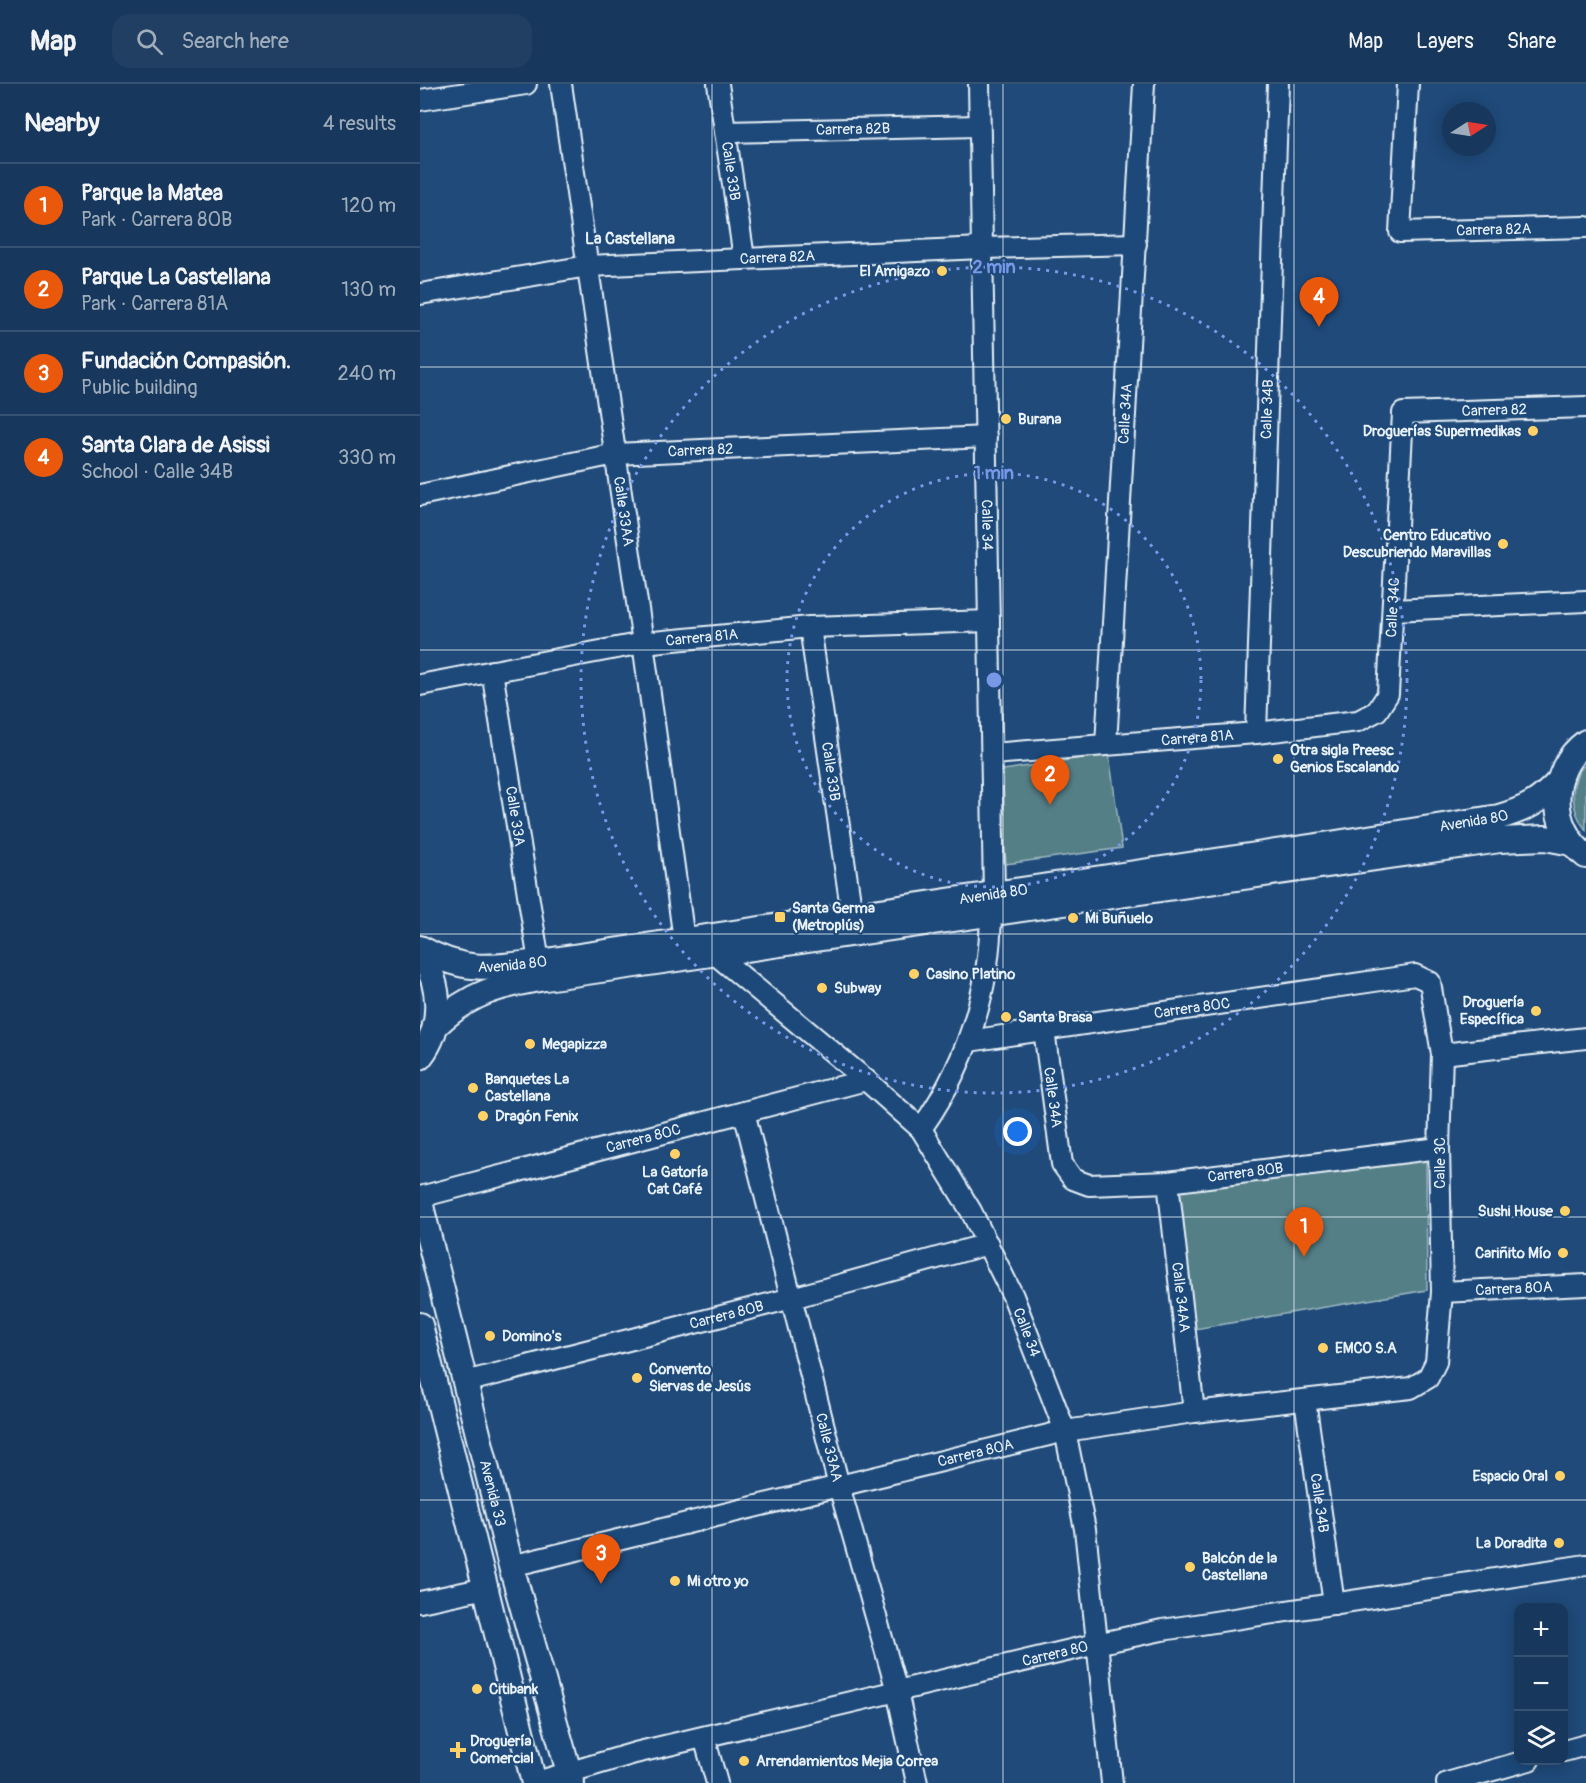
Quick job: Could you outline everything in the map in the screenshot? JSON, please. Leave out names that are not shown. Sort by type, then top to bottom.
[{"type":"main road","points":[[1579,849],[1561,824],[1556,802],[1559,781],[1568,760],[1586,742]]},
{"type":"main road","name":"Avenida 80","points":[[435,1026],[450,1012],[483,992],[503,986],[716,954],[1330,844],[1499,817],[1535,803],[1559,781]]},
{"type":"main road","name":"Avenida 80","points":[[420,948],[442,960],[486,967],[539,962],[852,915],[993,903],[1500,840],[1545,838],[1579,849]]},
{"type":"main road","points":[[420,954],[428,964],[436,987],[438,1012],[435,1026],[425,1051],[420,1057]]},
{"type":"main road","name":"Avenida 33","points":[[420,1202],[511,1566],[571,1778]]},
{"type":"main road","name":"Avenida 33","points":[[420,1325],[428,1393],[486,1588],[534,1783]]},
{"type":"street","points":[[420,100],[526,84]]},
{"type":"street","name":"Calle 33AA","points":[[561,84],[644,643],[684,940]]},
{"type":"street","name":"Calle 33B","points":[[718,84],[744,258]]},
{"type":"street","name":"Calle 34","points":[[979,84],[993,903],[988,968],[969,1041],[948,1087],[921,1129],[988,1244],[1013,1296],[1065,1431],[1085,1529],[1112,1783]]},
{"type":"street","name":"Calle 34A","points":[[1106,746],[1144,84]]},
{"type":"street","name":"Calle 34B","points":[[1256,734],[1278,84]]},
{"type":"street","name":"Carrera 82A","points":[[1408,84],[1400,232],[1586,227]]},
{"type":"street","name":"Carrera 82B","points":[[726,132],[979,126]]},
{"type":"street","name":"Carrera 82A","points":[[420,294],[588,266],[982,248],[1136,244]]},
{"type":"street","name":"Carrera 82","points":[[1403,413],[1586,407]]},
{"type":"street","name":"Calle 34C","points":[[1388,694],[1403,413]]},
{"type":"street","name":"Carrera 82","points":[[420,495],[615,454],[986,437]]},
{"type":"street","points":[[1392,610],[1586,601]]},
{"type":"street","name":"Carrera 81A","points":[[420,685],[644,643],[810,627],[989,621]]},
{"type":"street","name":"Calle 33B","points":[[810,627],[852,915]]},
{"type":"street","name":"Calle 33A","points":[[492,671],[539,962]]},
{"type":"street","name":"Carrera 81A","points":[[992,754],[1256,734],[1358,720],[1377,711],[1388,694]]},
{"type":"street","points":[[716,954],[921,1129]]},
{"type":"street","name":"Carrera 80C","points":[[969,1041],[1415,975]]},
{"type":"street","name":"Calle 3C","points":[[1415,975],[1430,982],[1443,1054],[1439,1148],[1442,1292],[1437,1362]]},
{"type":"street","name":"Calle 34A","points":[[1044,1030],[1062,1164]]},
{"type":"street","points":[[1443,1054],[1586,1038]]},
{"type":"street","name":"Carrera 80C","points":[[420,1197],[866,1080]]},
{"type":"street","name":"Calle 33AA","points":[[744,1112],[839,1486],[897,1691],[917,1783]]},
{"type":"street","name":"Carrera 80B","points":[[1062,1164],[1073,1179],[1089,1185],[1168,1182],[1439,1148]]},
{"type":"street","name":"Calle 34AA","points":[[1168,1182],[1194,1412]]},
{"type":"street","name":"Carrera 80B","points":[[465,1382],[792,1298],[988,1244]]},
{"type":"street","name":"Carrera 80A","points":[[1442,1292],[1586,1285]]},
{"type":"street","name":"Carrera 80A","points":[[511,1566],[1065,1431],[1194,1412],[1411,1388],[1428,1378],[1437,1362]]},
{"type":"street","name":"Calle 34B","points":[[1305,1400],[1334,1604]]},
{"type":"street","name":"Carrera 80","points":[[534,1783],[571,1778],[635,1753],[1162,1630],[1586,1565]]},
{"type":"street","points":[[420,1602],[486,1588]]},
{"type":"street","points":[[704,1737],[717,1783]]},
{"type":"street","points":[[1568,1750],[1586,1745]]},
{"type":"street","points":[[1447,1783],[1514,1765]]},
{"type":"green space","points":[[1109,754],[1122,848],[1006,864],[998,769]]},
{"type":"green space","points":[[1586,763],[1586,830],[1577,814],[1573,796],[1576,779]]},
{"type":"green space","points":[[1426,1154],[1427,1290],[1189,1330],[1173,1186]]},
{"type":"place","name":"El Amigazo","points":[[942,271]]},
{"type":"place","name":"Santa Clara de Asissi","points":[[1319,327]]},
{"type":"place","name":"Burana","points":[[1006,419]]},
{"type":"place","name":"Droguerías Supermedikas","points":[[1533,431]]},
{"type":"place","name":"Centro Educativo Descubriendo Maravillas","points":[[1503,544]]},
{"type":"place","name":"Otra sigla Preesc Genios Escalando","points":[[1278,759]]},
{"type":"place","name":"Parque La Castellana","points":[[1050,805]]},
{"type":"place","name":"Santa Germa (Metroplús)","points":[[780,917]]},
{"type":"place","name":"Mi Buñuelo","points":[[1073,918]]},
{"type":"place","name":"Casino Platino","points":[[914,974]]},
{"type":"place","name":"Subway","points":[[822,988]]},
{"type":"place","name":"Droguería Específica","points":[[1536,1011]]},
{"type":"place","name":"Santa Brasa","points":[[1006,1017]]},
{"type":"place","name":"Megapizza","points":[[530,1044]]},
{"type":"place","name":"Banquetes La Castellana","points":[[473,1088]]},
{"type":"place","name":"Dragón Fenix","points":[[483,1116]]},
{"type":"place","name":"La Gatoría Cat Café","points":[[675,1154]]},
{"type":"place","name":"Sushi House","points":[[1565,1211]]},
{"type":"place","name":"Cariñito Mío","points":[[1563,1253]]},
{"type":"place","name":"Parque la Matea","points":[[1304,1257]]},
{"type":"place","name":"Domino's","points":[[490,1336]]},
{"type":"place","name":"EMCO S.A","points":[[1323,1348]]},
{"type":"place","name":"Convento Siervas de Jesús","points":[[637,1378]]},
{"type":"place","name":"Espacio Oral","points":[[1560,1476]]},
{"type":"place","name":"La Doradita","points":[[1559,1543]]},
{"type":"place","name":"Balcón de la Castellana","points":[[1190,1567]]},
{"type":"place","name":"Mi otro yo","points":[[675,1581]]},
{"type":"place","name":"Fundación Compasión.","points":[[601,1584]]},
{"type":"place","name":"Citibank","points":[[477,1689]]},
{"type":"place","name":"Droguería Comercial","points":[[458,1750]]},
{"type":"place","name":"Arrendamientos Mejia Correa","points":[[744,1761]]},
{"type":"district","name":"La Castellana","points":[[630,238]]}]
